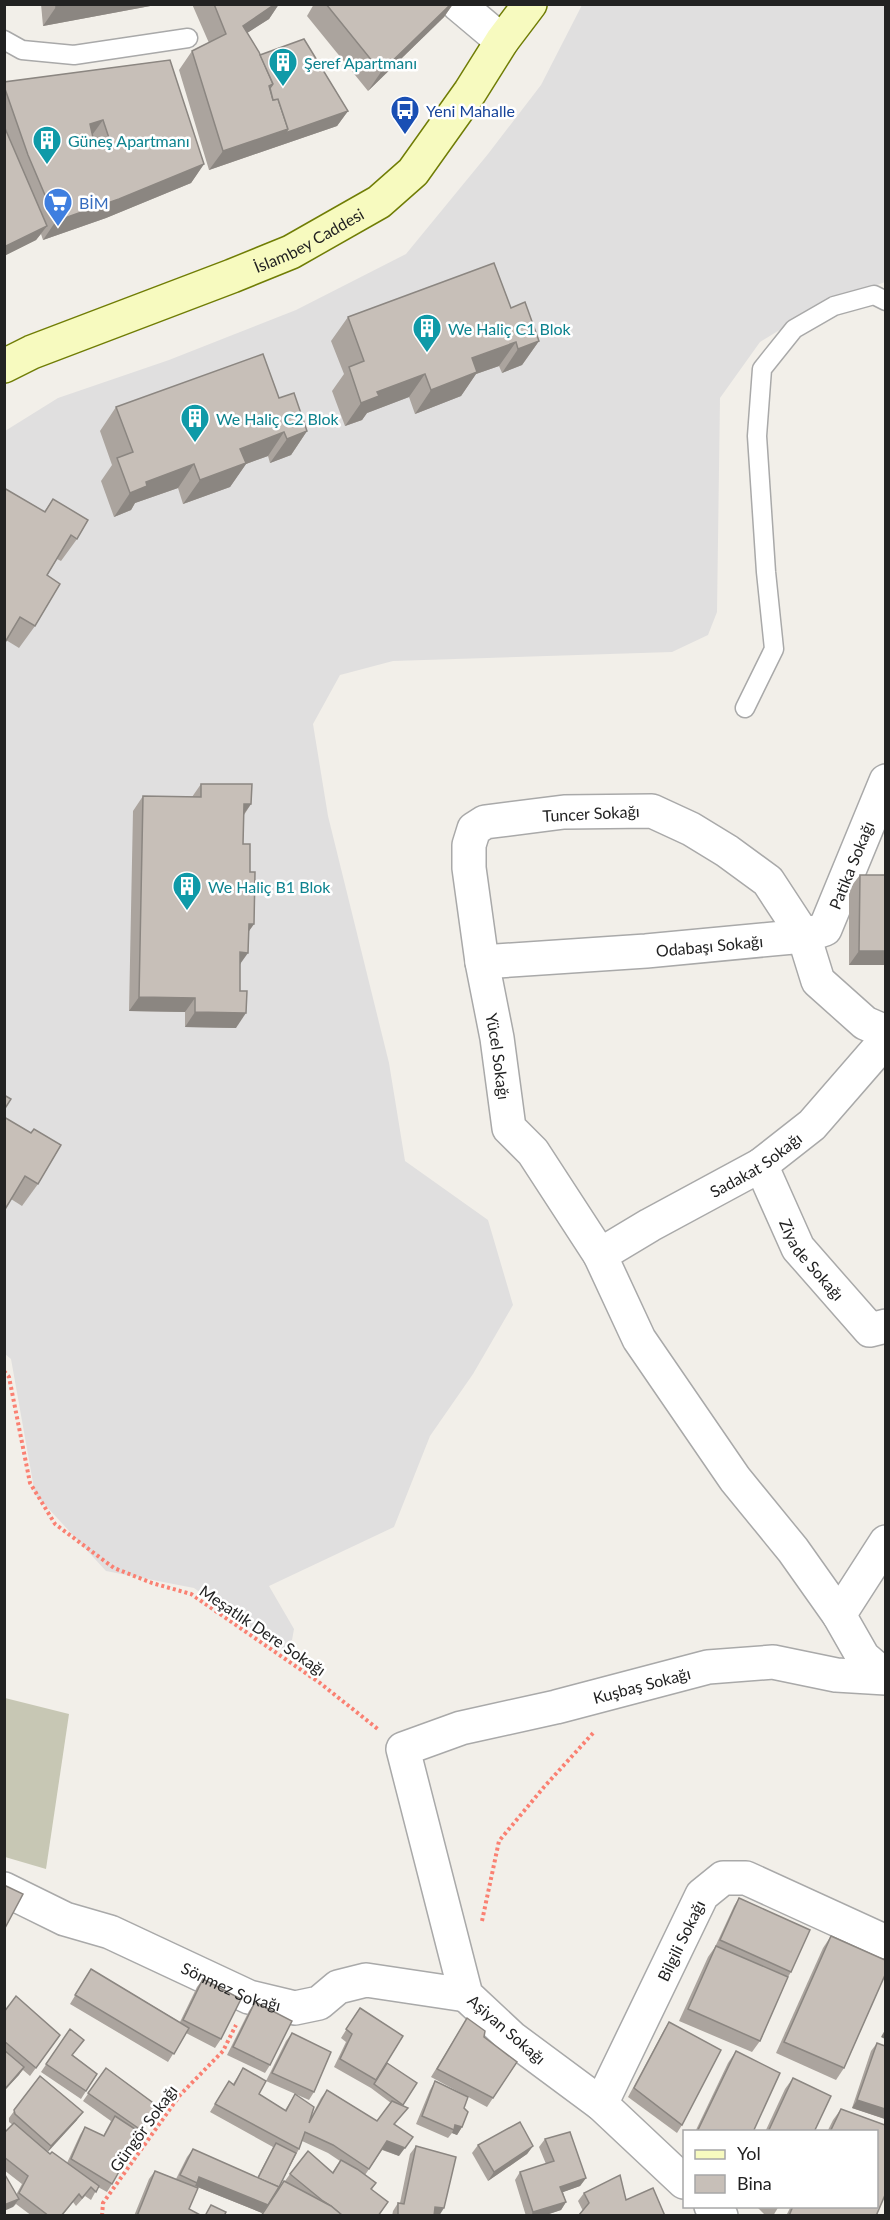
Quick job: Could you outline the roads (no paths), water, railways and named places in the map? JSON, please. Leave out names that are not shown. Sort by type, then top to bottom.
[{"type":"main road","name":"İslambey Caddesi","points":[[4,366],[32,352],[291,252],[379,202],[413,172],[470,92],[502,41],[530,4]]},
{"type":"street","points":[[459,4],[502,41]]},
{"type":"street","name":"Patika Sokağı","points":[[804,936],[825,928],[885,781]]},
{"type":"street","name":"Tuncer Sokağı","points":[[474,829],[485,822],[564,812],[652,811],[709,840],[768,881],[804,936]]},
{"type":"street","name":"Yücel Sokağı","points":[[474,829],[469,845],[469,868],[482,962],[497,1038],[509,1128],[532,1152],[600,1255],[639,1340],[735,1479],[793,1550],[839,1615],[863,1658],[885,1677]]},
{"type":"street","points":[[804,936],[818,981],[865,1023],[885,1032]]},
{"type":"street","name":"Odabaşı Sokağı","points":[[482,962],[646,951],[804,936]]},
{"type":"street","name":"Sadakat Sokağı","points":[[600,1255],[761,1165],[812,1125],[878,1049],[885,1044]]},
{"type":"street","name":"Ziyade Sokağı","points":[[761,1165],[798,1248],[870,1330],[885,1326]]},
{"type":"street","points":[[839,1615],[885,1542]]},
{"type":"street","name":"Kuşbaş Sokağı","points":[[402,1749],[461,1728],[556,1707],[708,1667],[773,1662],[836,1675],[885,1677]]},
{"type":"street","name":"Aşiyan Sokağı","points":[[402,1749],[466,1995],[513,2038],[601,2104],[683,2181]]},
{"type":"street","name":"Bilgili Sokağı","points":[[601,2104],[702,1895],[723,1878],[746,1878],[885,1942]]},
{"type":"street","name":"Sönmez Sokağı","points":[[4,1889],[65,1920],[110,1932],[249,1997],[294,2008],[319,2003],[338,1987],[366,1980],[466,1995]]},
{"type":"lane","points":[[4,39],[22,50],[74,55],[188,38]]},
{"type":"lane","points":[[745,708],[774,649],[766,572],[757,436],[762,369],[794,328],[834,306],[874,295],[885,301]]},
{"type":"place","name":"Şeref Apartmanı","points":[[283,88]]},
{"type":"place","name":"Yeni Mahalle","points":[[405,136]]},
{"type":"place","name":"Güneş Apartmanı","points":[[47,166]]},
{"type":"place","name":"BİM","points":[[58,228]]},
{"type":"place","name":"We Haliç C1 Blok","points":[[427,354]]},
{"type":"place","name":"We Haliç C2 Blok","points":[[195,444]]},
{"type":"place","name":"We Haliç B1 Blok","points":[[187,912]]}]
